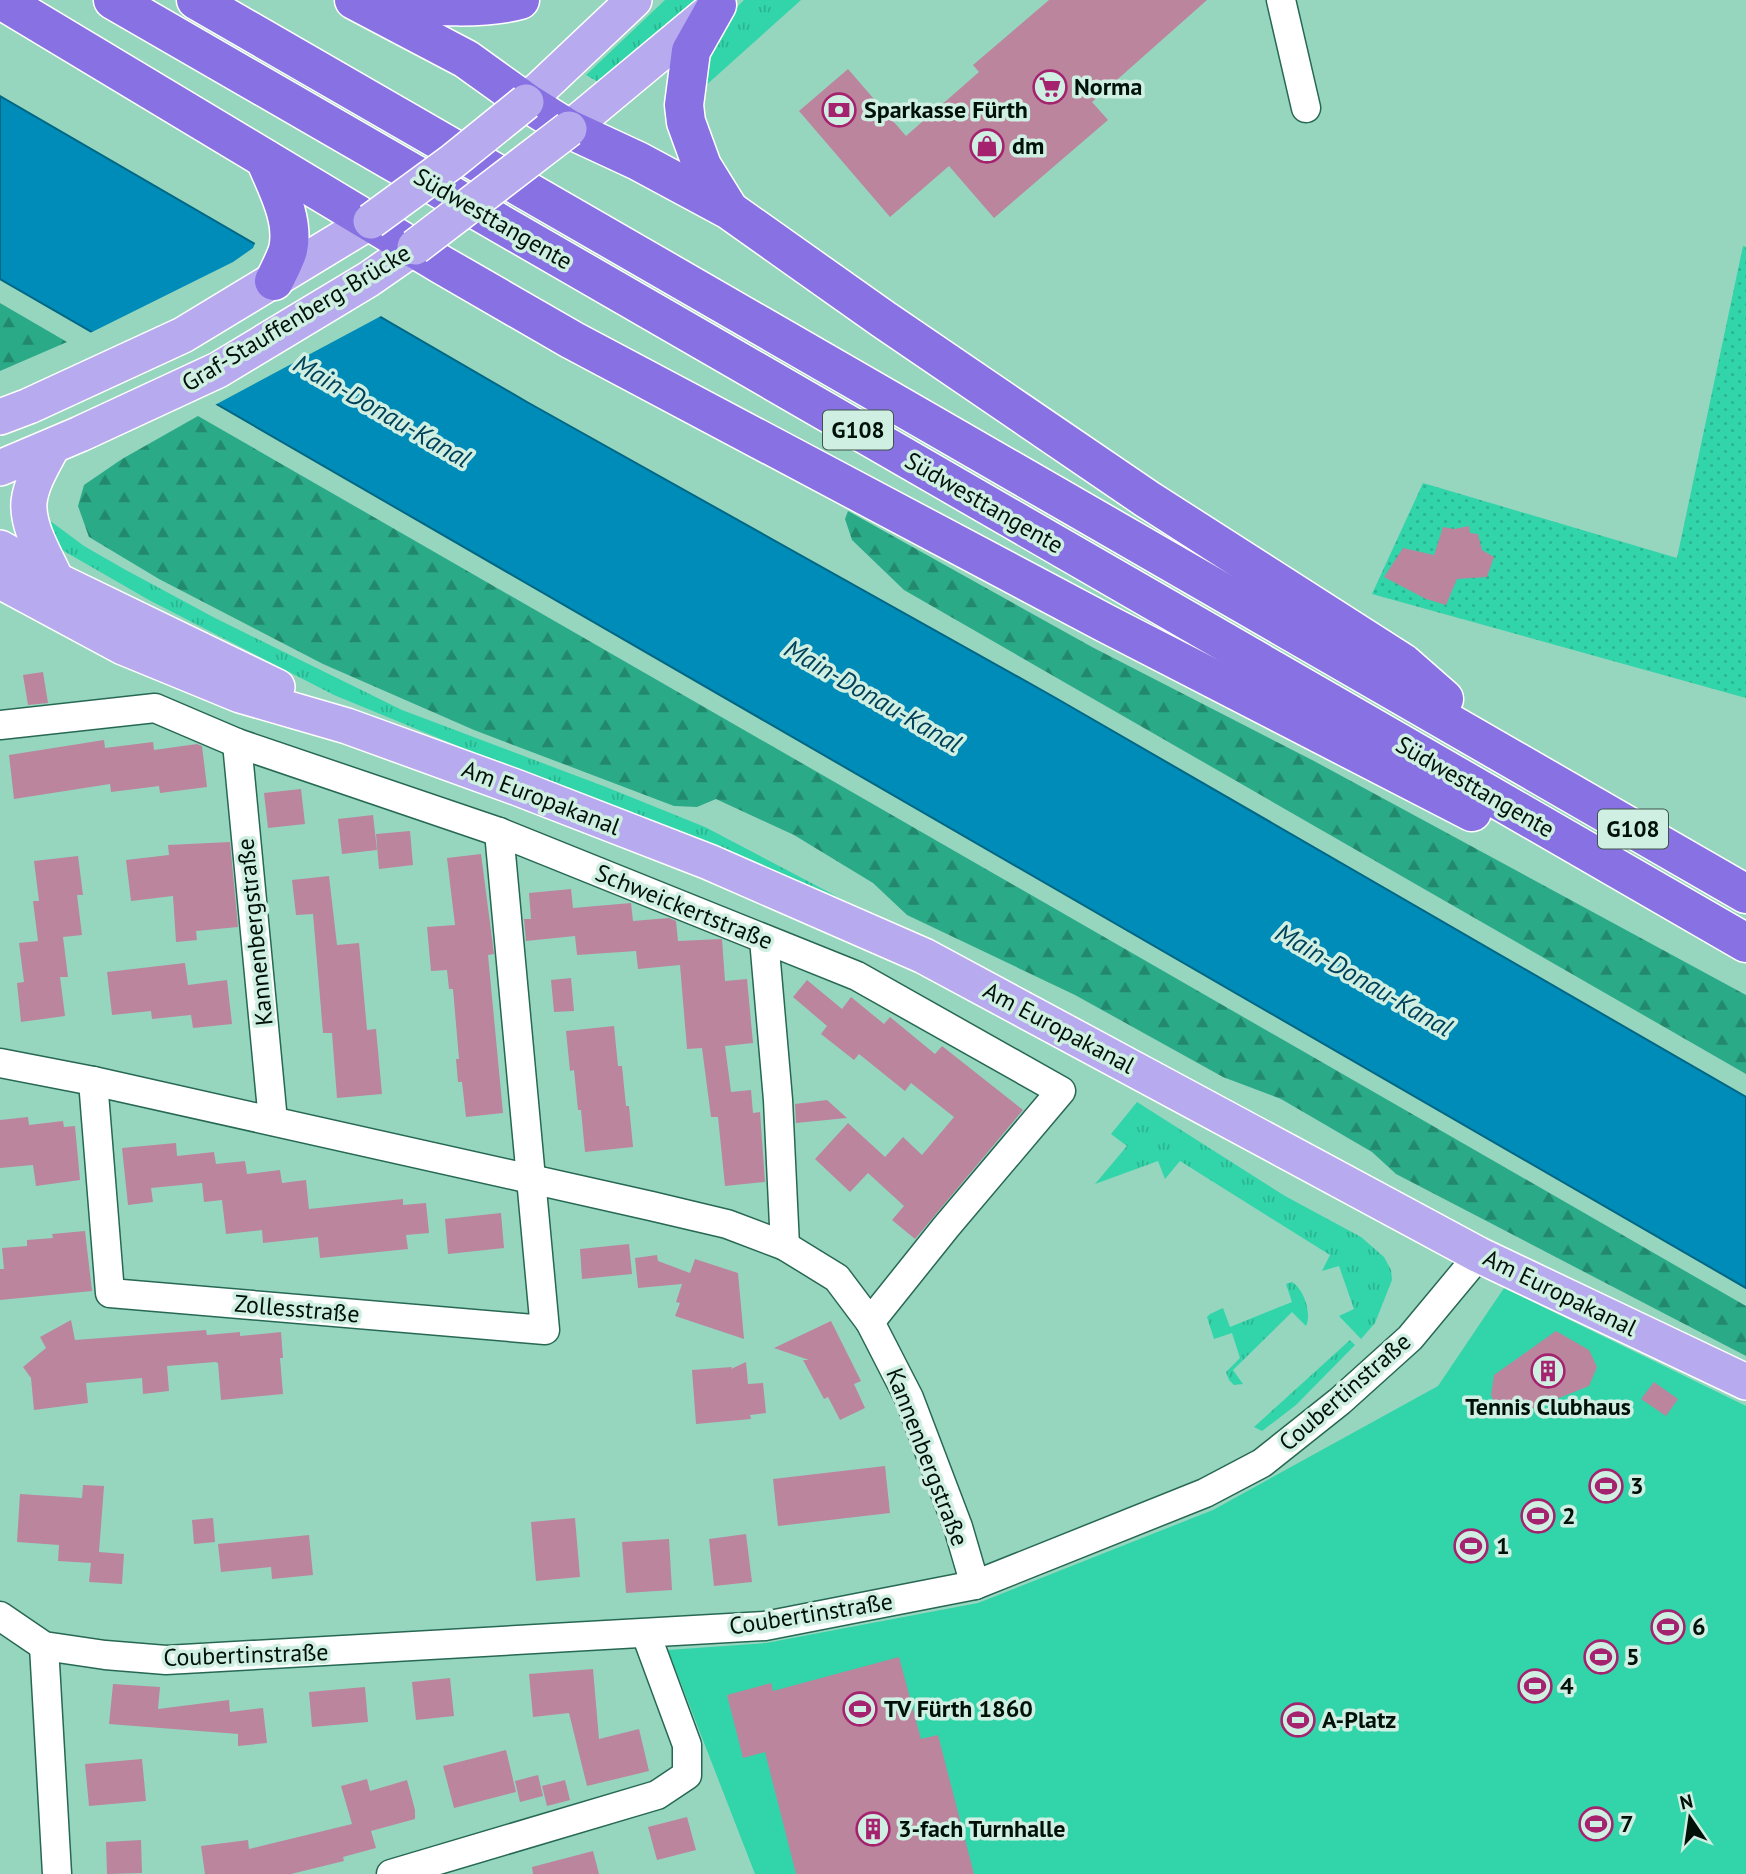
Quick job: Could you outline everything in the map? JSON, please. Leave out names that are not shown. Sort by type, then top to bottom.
[{"type":"highway","points":[[2,0],[442,265],[572,340],[1459,808],[1602,861]]},
{"type":"highway","name":"Südwesttangente","points":[[113,0],[1746,943]]},
{"type":"highway","name":"Südwesttangente","points":[[195,0],[1746,894]]},
{"type":"highway","points":[[354,0],[404,16],[466,59],[532,98],[569,129],[638,161],[729,210],[1147,499],[1403,663],[1521,764]]},
{"type":"highway","points":[[404,16],[415,5],[498,5],[520,0]]},
{"type":"highway","points":[[720,3],[691,51],[684,105],[686,122],[702,166],[729,210]]},
{"type":"highway","points":[[265,159],[285,207],[288,228],[288,249],[275,281]]},
{"type":"main road","name":"Graf-Stauffenberg-Brücke","points":[[15,412],[183,335],[370,221],[453,161],[532,98],[634,0]]},
{"type":"main road","name":"Graf-Stauffenberg-Brücke","points":[[0,467],[66,441],[218,370],[369,279],[569,129],[720,3]]},
{"type":"main road","points":[[56,580],[32,525],[29,505],[39,472],[66,441]]},
{"type":"main road","name":"Am Europakanal","points":[[0,548],[56,580],[271,684],[347,726]]},
{"type":"main road","name":"Am Europakanal","points":[[0,581],[135,652],[264,704],[347,726],[518,788],[709,862],[924,956],[1479,1255],[1746,1382]]},
{"type":"street","points":[[1281,0],[1306,108]]},
{"type":"street","name":"Schweickertstraße","points":[[0,724],[155,708],[237,743],[499,832],[857,976],[1061,1091],[870,1322]]},
{"type":"street","name":"Kannenbergstraße","points":[[237,743],[273,1121]]},
{"type":"street","points":[[499,832],[531,1179]]},
{"type":"street","points":[[764,939],[778,1100],[785,1246]]},
{"type":"street","name":"Kannenbergstraße","points":[[0,1063],[93,1081],[727,1224],[785,1246],[837,1278],[870,1322],[909,1398],[958,1527],[975,1585]]},
{"type":"street","name":"Zollesstraße","points":[[93,1081],[110,1293],[545,1330],[531,1179]]},
{"type":"street","name":"Coubertinstraße","points":[[0,1616],[44,1646],[166,1660],[765,1626],[975,1585],[1205,1493],[1262,1463],[1339,1401],[1410,1338],[1479,1255]]},
{"type":"street","points":[[391,1874],[657,1795],[687,1775],[687,1745],[646,1634]]},
{"type":"street","points":[[44,1646],[57,1874]]},
{"type":"green space","points":[[665,0],[702,0],[607,87],[586,75]]},
{"type":"green space","points":[[744,0],[801,0],[703,88],[699,71],[735,9]]},
{"type":"green space","points":[[1743,246],[1746,247],[1746,698],[1372,594],[1423,483],[1677,558]]},
{"type":"green space","points":[[0,303],[67,342],[0,371]]},
{"type":"green space","points":[[198,416],[1746,1306],[1746,1356],[1396,1174],[1372,1152],[1281,1099],[1223,1077],[1075,995],[907,915],[873,883],[794,835],[716,799],[697,807],[674,806],[474,730],[323,664],[159,579],[89,537],[78,506],[84,485],[122,459]]},
{"type":"green space","points":[[848,511],[1092,647],[1314,761],[1746,995],[1746,1074],[904,590],[852,540],[845,519]]},
{"type":"green space","points":[[45,517],[84,546],[124,569],[215,618],[402,710],[705,827],[838,897],[701,839],[499,763],[334,695],[149,600],[62,550],[51,539]]},
{"type":"green space","points":[[1137,1102],[1285,1196],[1361,1237],[1384,1257],[1391,1270],[1392,1280],[1375,1323],[1361,1339],[1339,1316],[1354,1309],[1339,1266],[1322,1271],[1330,1255],[1180,1161],[1165,1179],[1158,1161],[1095,1184],[1127,1146],[1111,1134]]},
{"type":"green space","points":[[1292,1282],[1306,1302],[1306,1326],[1292,1312],[1233,1370],[1243,1384],[1234,1385],[1226,1372],[1240,1358],[1232,1333],[1214,1339],[1207,1317],[1223,1308],[1230,1327],[1292,1302],[1286,1284]]},
{"type":"green space","points":[[1504,1288],[1746,1406],[1746,1874],[755,1874],[668,1650],[766,1643],[978,1603],[1213,1510],[1438,1386]]},
{"type":"green space","points":[[1350,1340],[1355,1345],[1296,1405],[1262,1431],[1254,1427]]},
{"type":"water","name":"Main-Donau-Kanal","points":[[0,96],[527,402],[1054,697],[1746,1097],[1746,1288],[0,279]]},
{"type":"pier","points":[[256,241],[383,315],[213,406],[88,334],[233,262],[253,248]]},
{"type":"building","points":[[1049,0],[1207,0],[1092,102],[1108,120],[994,218],[949,166],[890,217],[799,111],[848,69],[906,136],[979,72],[973,65]]},
{"type":"building","points":[[1469,526],[1470,533],[1478,534],[1482,550],[1494,557],[1487,577],[1457,579],[1446,605],[1426,599],[1384,577],[1403,548],[1434,555],[1443,527],[1454,529]]},
{"type":"building","points":[[43,672],[48,703],[28,705],[23,675]]},
{"type":"building","points":[[104,740],[105,748],[153,742],[154,750],[197,744],[202,746],[207,787],[160,793],[159,786],[111,792],[110,784],[14,799],[9,755]]},
{"type":"building","points":[[301,789],[305,824],[268,828],[264,793]]},
{"type":"building","points":[[373,815],[377,850],[342,854],[338,819]]},
{"type":"building","points":[[410,831],[413,865],[379,869],[376,834]]},
{"type":"building","points":[[230,842],[238,927],[196,931],[197,940],[176,942],[173,896],[131,901],[126,860],[169,855],[168,845]]},
{"type":"building","points":[[481,854],[494,954],[488,955],[503,1113],[466,1117],[462,1082],[458,1082],[456,1059],[459,1059],[453,989],[449,989],[447,970],[431,971],[427,927],[455,925],[447,858]]},
{"type":"building","points":[[78,856],[83,895],[77,895],[82,935],[63,937],[68,977],[60,977],[65,1016],[21,1022],[17,983],[24,982],[19,943],[38,941],[33,901],[39,901],[34,861]]},
{"type":"building","points":[[329,876],[337,945],[359,943],[367,1030],[376,1029],[382,1094],[337,1098],[332,1033],[323,1033],[313,914],[296,915],[292,880]]},
{"type":"building","points":[[571,889],[573,908],[631,903],[633,921],[669,918],[676,921],[678,941],[722,939],[725,981],[747,979],[753,1043],[725,1046],[731,1092],[751,1090],[753,1113],[760,1112],[765,1182],[725,1186],[718,1117],[711,1117],[702,1048],[687,1049],[680,965],[638,969],[636,951],[577,955],[575,936],[526,941],[524,919],[531,919],[529,893]]},
{"type":"building","points":[[185,963],[188,985],[227,980],[232,1024],[193,1028],[191,1015],[152,1019],[151,1011],[112,1015],[107,972]]},
{"type":"building","points":[[571,978],[574,1011],[554,1012],[551,980]]},
{"type":"building","points":[[807,980],[842,1009],[851,997],[884,1024],[890,1017],[935,1054],[942,1046],[1023,1110],[915,1239],[892,1220],[904,1206],[868,1173],[850,1192],[815,1159],[848,1123],[885,1157],[903,1137],[922,1155],[954,1117],[911,1083],[905,1091],[859,1054],[854,1060],[821,1034],[827,1026],[793,997]]},
{"type":"building","points":[[614,1026],[618,1066],[622,1066],[626,1106],[629,1106],[633,1147],[585,1152],[581,1110],[578,1110],[574,1070],[570,1071],[566,1031]]},
{"type":"building","points":[[827,1100],[847,1118],[796,1123],[795,1104]]},
{"type":"building","points":[[28,1117],[29,1125],[63,1121],[64,1127],[75,1126],[80,1180],[36,1186],[33,1165],[0,1168],[0,1120]]},
{"type":"building","points":[[176,1143],[177,1156],[214,1152],[216,1164],[245,1161],[247,1174],[280,1170],[282,1183],[306,1180],[309,1209],[403,1199],[403,1205],[426,1203],[429,1233],[406,1235],[408,1249],[320,1258],[318,1237],[263,1243],[262,1230],[226,1234],[222,1200],[204,1202],[202,1183],[151,1188],[153,1202],[128,1205],[122,1148]]},
{"type":"building","points":[[501,1213],[504,1248],[448,1254],[445,1219]]},
{"type":"building","points":[[85,1231],[92,1291],[0,1300],[0,1269],[4,1269],[2,1248],[27,1246],[27,1240],[53,1238],[52,1234]]},
{"type":"building","points":[[629,1244],[632,1274],[582,1279],[580,1249]]},
{"type":"building","points":[[657,1255],[658,1261],[690,1273],[695,1259],[738,1273],[744,1339],[675,1316],[680,1303],[676,1302],[682,1284],[638,1288],[635,1258]]},
{"type":"building","points":[[71,1320],[75,1340],[206,1330],[207,1335],[240,1332],[240,1336],[281,1332],[283,1394],[221,1400],[218,1363],[215,1362],[167,1366],[169,1391],[143,1394],[142,1378],[86,1383],[88,1403],[34,1410],[31,1378],[23,1367],[46,1348],[40,1337]]},
{"type":"building","points":[[831,1321],[861,1381],[854,1384],[865,1408],[840,1420],[828,1397],[824,1399],[803,1360],[809,1360],[774,1348]]},
{"type":"building","name":"Tennis Clubhaus","points":[[1556,1331],[1589,1350],[1597,1367],[1589,1386],[1514,1416],[1498,1411],[1491,1395],[1494,1375]]},
{"type":"building","points":[[746,1362],[748,1384],[763,1383],[766,1413],[750,1415],[751,1419],[696,1424],[692,1370],[732,1367],[731,1369]]},
{"type":"building","points":[[1654,1382],[1678,1399],[1666,1416],[1641,1399]]},
{"type":"building","points":[[885,1466],[890,1513],[778,1526],[773,1479]]},
{"type":"building","points":[[83,1485],[104,1486],[99,1552],[124,1554],[122,1584],[89,1582],[91,1563],[58,1561],[59,1545],[17,1542],[20,1494],[82,1498]]},
{"type":"building","points":[[213,1518],[215,1542],[194,1544],[192,1520]]},
{"type":"building","points":[[575,1518],[580,1577],[536,1581],[531,1522]]},
{"type":"building","points":[[746,1534],[752,1582],[714,1586],[709,1539]]},
{"type":"building","points":[[309,1535],[313,1575],[272,1579],[271,1567],[221,1572],[218,1544]]},
{"type":"building","points":[[669,1539],[672,1590],[626,1593],[622,1542]]},
{"type":"building","points":[[899,1657],[921,1739],[938,1735],[974,1874],[796,1874],[765,1752],[743,1758],[727,1695],[771,1683],[773,1691]]},
{"type":"building","points":[[593,1669],[599,1739],[639,1729],[649,1771],[587,1786],[569,1713],[533,1717],[529,1674]]},
{"type":"building","points":[[450,1678],[454,1716],[416,1720],[412,1682]]},
{"type":"building","points":[[113,1684],[160,1687],[158,1709],[229,1700],[230,1712],[263,1708],[267,1743],[238,1746],[238,1734],[109,1724]]},
{"type":"building","points":[[365,1687],[368,1722],[312,1727],[309,1692]]},
{"type":"building","points":[[506,1750],[516,1792],[454,1808],[443,1766]]},
{"type":"building","points":[[142,1759],[146,1801],[89,1806],[85,1764]]},
{"type":"building","points":[[538,1775],[543,1796],[520,1802],[515,1781]]},
{"type":"building","points":[[367,1779],[370,1791],[407,1780],[415,1810],[415,1819],[371,1831],[376,1848],[343,1857],[344,1861],[291,1874],[205,1874],[201,1846],[248,1840],[249,1849],[352,1824],[341,1786]]},
{"type":"building","points":[[565,1780],[570,1800],[547,1806],[542,1786]]},
{"type":"building","points":[[687,1817],[696,1850],[657,1860],[648,1827]]},
{"type":"building","points":[[141,1840],[142,1873],[107,1874],[106,1842]]},
{"type":"building","points":[[593,1851],[599,1874],[533,1874],[532,1867]]},
{"type":"place","name":"Norma","points":[[1050,87]]},
{"type":"place","name":"Sparkasse Fürth","points":[[839,110]]},
{"type":"place","name":"dm","points":[[987,146]]},
{"type":"place","name":"Tennis Clubhaus","points":[[1548,1371]]},
{"type":"place","name":"3","points":[[1606,1486]]},
{"type":"place","name":"2","points":[[1538,1516]]},
{"type":"place","name":"1","points":[[1471,1546]]},
{"type":"place","name":"6","points":[[1668,1627]]},
{"type":"place","name":"5","points":[[1601,1657]]},
{"type":"place","name":"4","points":[[1535,1686]]},
{"type":"place","name":"TV Fürth 1860","points":[[860,1709]]},
{"type":"place","name":"A-Platz","points":[[1298,1720]]},
{"type":"place","name":"7","points":[[1596,1824]]},
{"type":"place","name":"3-fach Turnhalle","points":[[873,1829]]}]
